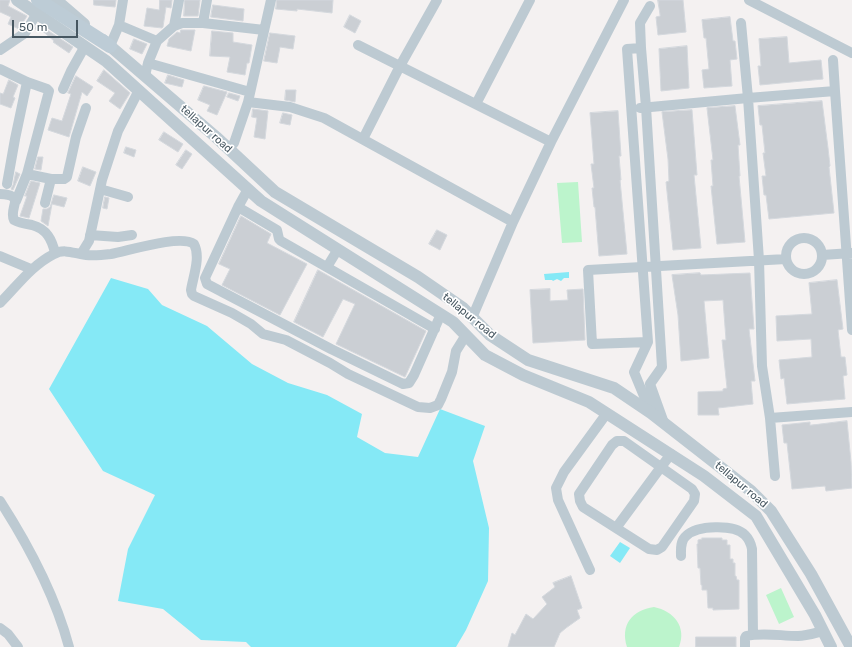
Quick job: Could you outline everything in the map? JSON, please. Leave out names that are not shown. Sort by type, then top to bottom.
[{"type":"main road","points":[[37,7],[110,46]]},
{"type":"street","points":[[17,0],[37,7],[106,61],[261,201],[454,322],[485,355],[523,375],[589,402],[704,476],[756,516],[815,615],[831,647]]},
{"type":"street","points":[[110,46],[119,25],[123,0]]},
{"type":"street","points":[[174,26],[179,0]]},
{"type":"street","points":[[203,24],[206,0]]},
{"type":"street","points":[[228,149],[234,143],[249,97],[271,0]]},
{"type":"street","points":[[363,139],[400,66],[437,0]]},
{"type":"street","points":[[476,104],[530,0]]},
{"type":"street","points":[[472,318],[513,222],[551,142],[624,0]]},
{"type":"street","points":[[749,0],[852,53]]},
{"type":"street","name":"tellapur road","points":[[60,1],[275,192],[408,271],[463,308],[490,335],[528,360],[614,388],[651,413],[752,491],[771,511],[811,574],[851,647]]},
{"type":"street","points":[[650,6],[640,23],[662,367],[650,384],[664,423]]},
{"type":"street","points":[[1,48],[25,33],[37,7]]},
{"type":"street","points":[[741,22],[748,98],[759,260],[762,366],[770,418],[774,476]]},
{"type":"street","points":[[145,76],[148,63],[157,41],[174,26],[182,23],[264,30]]},
{"type":"street","points":[[119,25],[157,41]]},
{"type":"street","points":[[358,45],[551,142]]},
{"type":"street","points":[[63,89],[85,46]]},
{"type":"street","points":[[641,48],[627,48],[648,342],[634,372],[651,413]]},
{"type":"street","points":[[833,60],[849,253],[852,330]]},
{"type":"street","points":[[148,63],[249,97],[290,107],[324,118],[513,222]]},
{"type":"street","points":[[0,69],[27,82],[47,89],[49,93],[26,174],[12,216],[14,220],[37,227],[46,232],[51,239],[55,253]]},
{"type":"street","points":[[7,184],[27,82]]},
{"type":"street","points":[[81,254],[89,241],[100,189],[118,131],[139,90]]},
{"type":"street","points":[[631,108],[835,91]]},
{"type":"street","points":[[26,174],[51,179],[67,178],[76,138],[86,108]]},
{"type":"street","points":[[45,203],[51,179]]},
{"type":"street","points":[[100,189],[128,197]]},
{"type":"street","points":[[248,189],[239,205],[206,278],[207,284],[332,349],[404,384],[409,383],[412,378],[441,314]]},
{"type":"street","points":[[0,194],[11,195],[16,202]]},
{"type":"street","points":[[239,205],[277,230],[281,241],[435,329]]},
{"type":"street","points":[[90,235],[118,237],[132,235]]},
{"type":"street","points":[[803,238],[814,241],[818,245],[822,255],[821,261],[814,270],[804,274],[792,269],[788,265],[786,259],[788,247],[792,242],[803,238]]},
{"type":"street","points":[[0,303],[31,269],[55,253],[69,251],[94,256],[165,242],[177,241],[192,243],[196,247],[197,255],[191,290],[194,296],[232,313],[263,334],[286,340],[330,362],[348,374],[418,406],[430,408],[438,405],[441,399],[452,372],[456,351],[466,335]]},
{"type":"street","points":[[327,267],[338,249]]},
{"type":"street","points":[[822,255],[849,253]]},
{"type":"street","points":[[0,256],[31,269]]},
{"type":"street","points":[[648,342],[592,344],[588,270],[655,265],[786,259]]},
{"type":"street","points":[[398,287],[408,271]]},
{"type":"street","points":[[770,418],[852,412]]},
{"type":"street","points":[[590,570],[558,500],[556,488],[564,472],[607,413]]},
{"type":"street","points":[[617,441],[624,441],[692,489],[695,494],[694,501],[662,547],[656,550],[649,549],[616,528],[583,507],[579,494],[612,444],[617,441]]},
{"type":"street","points":[[616,528],[671,454]]},
{"type":"street","points":[[0,500],[43,574],[65,630],[69,647]]},
{"type":"street","points":[[681,556],[682,543],[685,536],[704,528],[724,528],[736,530],[745,535],[750,542],[752,549],[753,635]]},
{"type":"street","points":[[0,628],[8,634],[18,647]]},
{"type":"street","points":[[745,647],[746,636],[800,636],[823,631]]},
{"type":"green space","points":[[578,182],[582,242],[562,243],[557,183]]},
{"type":"green space","points":[[781,588],[794,617],[779,624],[766,595]]},
{"type":"green space","points":[[654,607],[667,612],[677,621],[681,633],[679,647],[627,647],[625,632],[630,620],[640,611]]},
{"type":"water","points":[[569,272],[569,278],[564,278],[561,281],[557,279],[553,281],[545,280],[544,274]]},
{"type":"water","points":[[111,278],[148,289],[162,305],[207,326],[252,364],[288,383],[327,395],[362,414],[357,437],[385,453],[418,457],[440,409],[485,426],[473,461],[489,528],[488,581],[466,630],[456,647],[251,647],[246,642],[201,640],[163,609],[118,601],[128,549],[155,495],[103,471],[49,389]]},
{"type":"water","points":[[620,542],[630,548],[620,563],[610,556]]},
{"type":"building","points":[[0,0],[10,0],[8,6],[27,16],[19,29],[8,24],[11,17],[0,12]]},
{"type":"building","points":[[94,0],[116,0],[115,7],[94,5]]},
{"type":"building","points":[[160,0],[172,0],[171,8],[166,7],[163,27],[144,26],[147,8],[159,10]]},
{"type":"building","points":[[185,0],[200,0],[198,16],[184,16]]},
{"type":"building","points":[[277,0],[333,0],[332,13],[297,9],[297,11],[276,9]]},
{"type":"building","points":[[658,0],[683,0],[686,32],[658,35],[656,17],[660,16]]},
{"type":"building","points":[[213,5],[244,9],[243,21],[211,17]]},
{"type":"building","points":[[350,15],[361,21],[355,33],[344,27]]},
{"type":"building","points":[[730,17],[737,59],[730,60],[732,86],[704,88],[702,70],[709,69],[706,38],[704,38],[702,20]]},
{"type":"building","points":[[38,24],[73,47],[69,53],[53,42],[54,41],[39,28],[38,30],[35,29]]},
{"type":"building","points":[[181,30],[195,30],[191,51],[167,46],[169,39],[177,32],[180,33]]},
{"type":"building","points":[[212,31],[233,33],[233,42],[252,45],[245,75],[227,72],[230,57],[210,56]]},
{"type":"building","points":[[270,33],[295,36],[293,49],[280,47],[277,63],[264,61]]},
{"type":"building","points":[[787,37],[789,63],[821,60],[823,79],[760,85],[758,66],[761,66],[759,39]]},
{"type":"building","points":[[134,39],[147,44],[142,54],[130,49]]},
{"type":"building","points":[[687,46],[689,88],[661,91],[659,49]]},
{"type":"building","points":[[104,70],[130,93],[120,109],[109,101],[115,93],[97,81]]},
{"type":"building","points":[[168,75],[184,80],[182,87],[165,83]]},
{"type":"building","points":[[76,76],[93,87],[87,96],[82,92],[69,137],[48,130],[52,118],[62,121],[71,94],[68,93]]},
{"type":"building","points":[[9,80],[18,85],[13,97],[15,98],[11,108],[0,104],[0,93],[3,94]]},
{"type":"building","points":[[204,86],[227,92],[217,115],[207,111],[210,105],[198,100]]},
{"type":"building","points":[[286,90],[296,90],[295,102],[285,100]]},
{"type":"building","points":[[229,93],[240,96],[238,101],[227,97]]},
{"type":"building","points":[[822,101],[834,213],[769,219],[762,176],[766,176],[763,153],[765,153],[758,106]]},
{"type":"building","points":[[735,106],[740,145],[738,145],[739,176],[745,242],[717,244],[711,186],[713,186],[711,160],[713,160],[707,108]]},
{"type":"building","points":[[253,109],[268,111],[265,139],[254,137],[257,118],[252,117]]},
{"type":"building","points":[[692,110],[697,175],[694,175],[701,248],[673,250],[666,182],[669,181],[668,159],[662,112]]},
{"type":"building","points":[[618,111],[621,156],[619,156],[620,180],[627,254],[599,256],[592,188],[594,188],[591,164],[594,164],[590,113]]},
{"type":"building","points":[[283,113],[292,115],[290,125],[280,123]]},
{"type":"building","points":[[164,132],[183,144],[178,152],[159,140]]},
{"type":"building","points":[[126,147],[136,150],[134,157],[124,153]]},
{"type":"building","points":[[186,150],[192,154],[182,169],[176,165]]},
{"type":"building","points":[[38,157],[43,157],[41,170],[35,169]]},
{"type":"building","points":[[83,167],[96,172],[90,186],[78,181]]},
{"type":"building","points":[[16,172],[20,174],[13,190],[11,189]]},
{"type":"building","points":[[31,181],[40,183],[29,218],[20,216],[27,196],[25,196]]},
{"type":"building","points":[[54,195],[67,198],[64,207],[52,204],[48,226],[41,221],[43,209],[50,207]]},
{"type":"building","points":[[105,197],[109,198],[107,209],[103,208]]},
{"type":"building","points":[[241,216],[271,234],[267,243],[307,264],[280,315],[222,285],[230,269],[219,264]]},
{"type":"building","points":[[437,230],[447,235],[440,250],[429,244]]},
{"type":"building","points":[[318,270],[426,331],[405,377],[336,344],[355,304],[343,299],[323,337],[294,322]]},
{"type":"building","points":[[700,273],[701,275],[750,273],[754,329],[749,329],[755,381],[751,381],[753,404],[718,408],[719,415],[698,415],[698,392],[723,391],[723,389],[727,388],[722,340],[726,340],[723,300],[704,301],[709,358],[681,361],[678,315],[672,275]]},
{"type":"building","points":[[837,280],[843,329],[838,330],[841,357],[845,357],[847,375],[843,376],[845,399],[787,404],[784,378],[781,379],[779,360],[812,357],[811,339],[777,341],[776,316],[812,314],[809,283]]},
{"type":"building","points":[[550,289],[550,301],[568,300],[567,290],[583,289],[585,340],[533,343],[530,290]]},
{"type":"building","points":[[847,421],[852,488],[826,491],[825,486],[792,489],[787,443],[784,443],[782,425],[810,422],[810,425]]},
{"type":"building","points":[[702,538],[722,538],[722,540],[727,540],[727,545],[730,545],[730,559],[733,559],[733,563],[735,563],[735,576],[737,580],[739,580],[739,609],[713,610],[713,608],[708,608],[707,590],[702,590],[700,568],[698,568],[697,544],[698,540]]},
{"type":"building","points":[[571,576],[582,608],[577,610],[580,618],[560,633],[554,647],[508,647],[512,633],[515,635],[526,614],[533,619],[547,604],[542,597],[555,587],[553,583]]},
{"type":"building","points":[[696,637],[736,637],[736,647],[696,647]]}]
